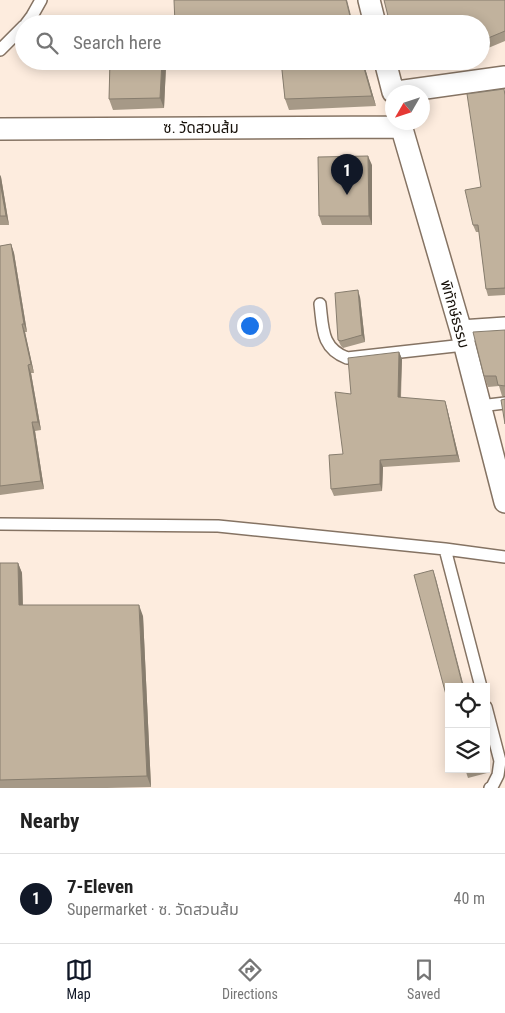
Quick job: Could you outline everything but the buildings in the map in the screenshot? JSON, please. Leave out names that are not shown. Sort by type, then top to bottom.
[{"type":"street","points":[[369,0],[373,15]]},
{"type":"street","points":[[388,70],[393,85]]},
{"type":"street","points":[[430,87],[505,77]]},
{"type":"street","name":"ซ. วัดสวนส้ม","points":[[0,130],[385,125]]},
{"type":"street","name":"พิทักษ์ธรรม","points":[[402,130],[462,338],[505,502]]},
{"type":"street","points":[[462,338],[505,328]]},
{"type":"lane","points":[[33,15],[42,0]]},
{"type":"lane","points":[[0,50],[15,35]]},
{"type":"lane","points":[[320,304],[324,334],[331,348],[347,358],[462,338]]},
{"type":"lane","points":[[480,406],[505,403]]},
{"type":"lane","points":[[0,524],[218,526],[445,549],[505,557]]},
{"type":"lane","points":[[445,549],[480,683]]},
{"type":"lane","points":[[490,722],[500,761],[498,775],[490,788]]},
{"type":"place","name":"7-Eleven","points":[[347,195]]}]
